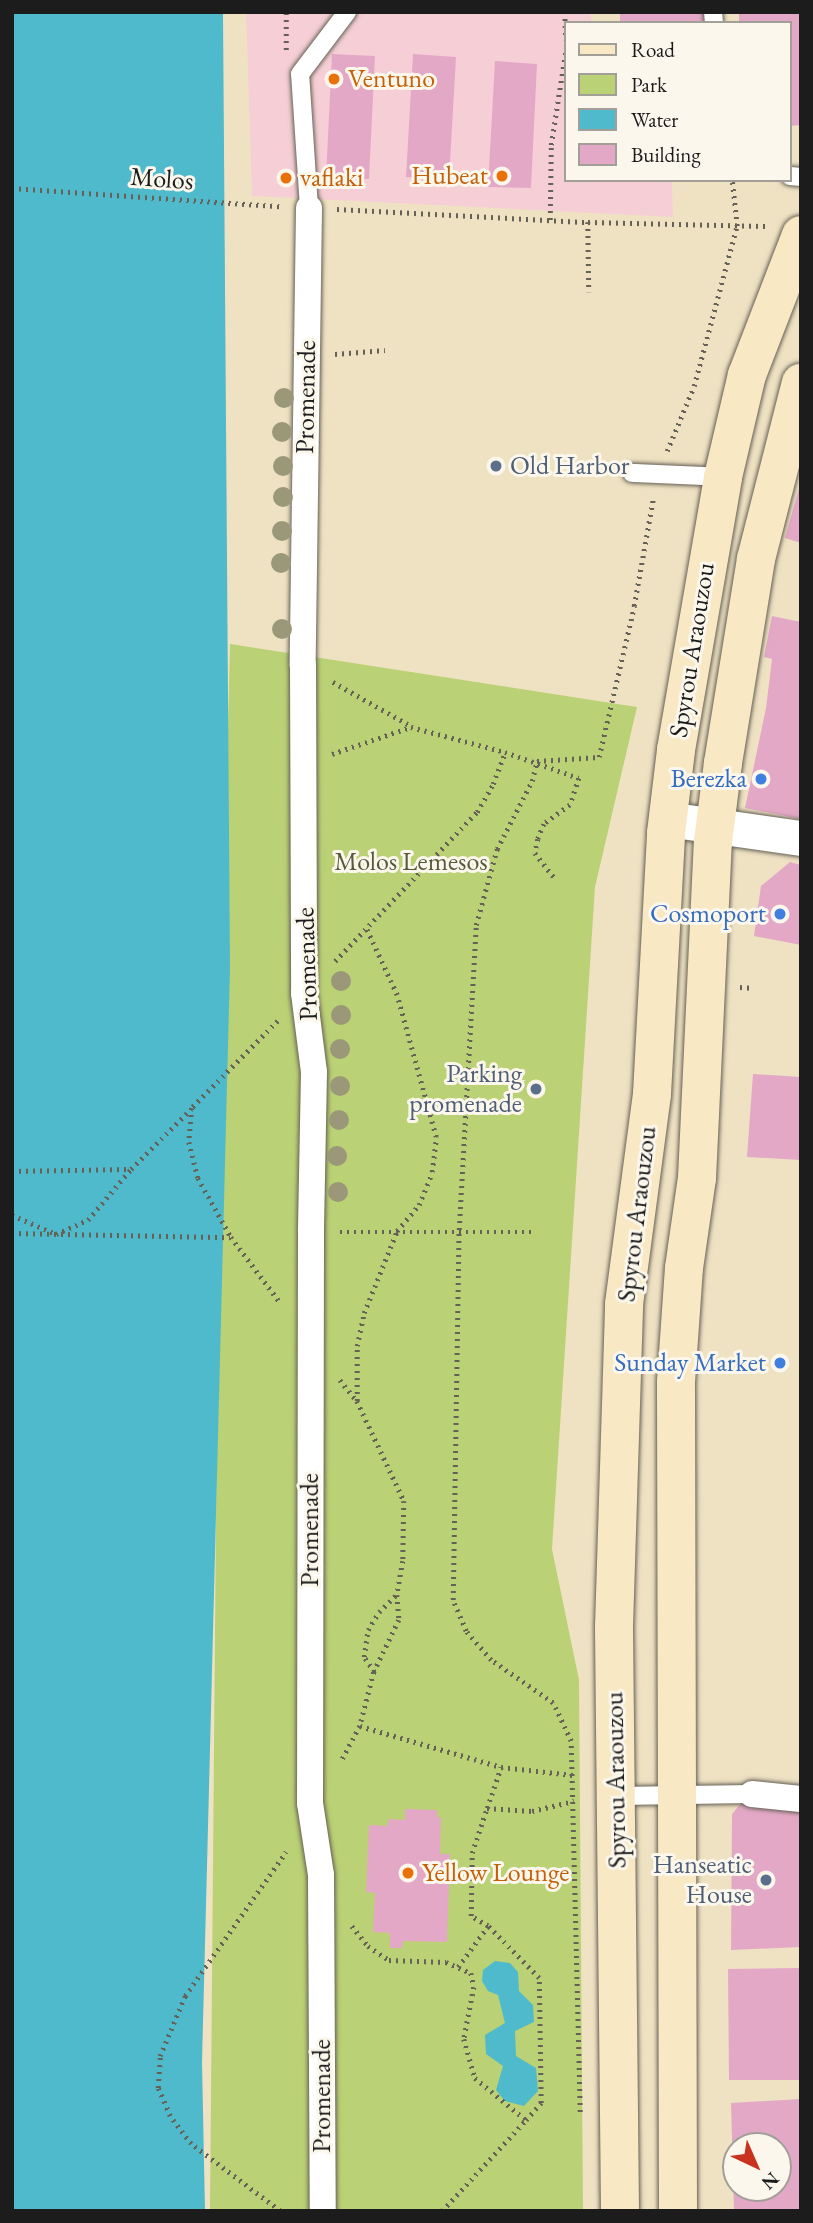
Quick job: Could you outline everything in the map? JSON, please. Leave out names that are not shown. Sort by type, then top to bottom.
[{"type":"main road","name":"Spyrou Araouzou","points":[[620,2211],[601,1788],[614,1627],[624,1304],[652,1094],[667,819],[676,750],[723,477],[747,375],[789,230]]},
{"type":"main road","name":"Spyrou Araouzou","points":[[678,2211],[676,1382],[684,1268],[697,1178],[715,826],[756,559],[801,383]]},
{"type":"street","name":"Promenade","points":[[309,208],[303,665],[304,993],[314,1072],[310,1341],[310,1803],[321,1875],[323,2211]]},
{"type":"street","points":[[667,819],[801,838]]},
{"type":"street","points":[[752,1794],[801,1799]]},
{"type":"lane","points":[[309,208],[300,74],[347,12]]},
{"type":"lane","points":[[632,473],[723,477]]},
{"type":"lane","points":[[601,1788],[679,1796],[752,1794]]},
{"type":"path","points":[[286,12],[286,59]]},
{"type":"path","points":[[550,220],[551,145],[564,62]]},
{"type":"path","points":[[537,761],[599,757],[634,606],[657,474],[694,386],[737,226],[732,182]]},
{"type":"path","name":"Molos","points":[[12,188],[309,208]]},
{"type":"path","points":[[309,208],[789,230]]},
{"type":"path","points":[[589,222],[589,292]]},
{"type":"path","points":[[329,354],[385,350]]},
{"type":"path","points":[[303,665],[411,727],[537,761],[579,778],[570,806],[544,824],[538,839],[535,853],[555,879]]},
{"type":"path","points":[[304,763],[411,727]]},
{"type":"path","points":[[12,1215],[56,1234],[88,1220],[131,1169],[261,1039],[477,812],[493,784],[505,752]]},
{"type":"path","points":[[537,761],[532,781],[497,849],[476,925],[459,1230],[453,1600],[466,1631],[491,1660],[553,1703],[571,1741],[580,2114]]},
{"type":"path","points":[[357,1401],[357,1346],[364,1313],[397,1231],[419,1205],[432,1172],[436,1137],[397,995],[366,928]]},
{"type":"path","points":[[192,1108],[189,1142],[198,1178],[231,1237],[357,1401],[404,1501],[403,1561],[397,1595],[399,1620],[374,1672],[360,1726],[344,1757],[310,1803],[282,1860],[254,1893],[185,1996],[159,2056],[158,2088],[170,2116],[191,2144],[219,2168],[278,2210]]},
{"type":"path","points":[[12,1171],[131,1169]]},
{"type":"path","points":[[311,1232],[531,1232]]},
{"type":"path","points":[[12,1233],[231,1237]]},
{"type":"path","points":[[374,1672],[365,1657],[368,1630],[379,1612],[397,1595]]},
{"type":"path","points":[[360,1726],[501,1767],[573,1775],[601,1788]]},
{"type":"path","points":[[442,2211],[541,2103],[539,1978],[488,1926],[471,1916],[472,1853],[501,1767]]},
{"type":"path","points":[[487,1808],[532,1811],[572,1803],[579,1797]]},
{"type":"path","points":[[351,1924],[368,1946],[389,1960],[446,1962],[471,1973],[474,1987],[464,2039],[475,2078],[526,2120]]},
{"type":"path","points":[[458,1968],[488,1926]]},
{"type":"shaded area","points":[[246,12],[590,12],[592,21],[564,21],[564,182],[672,182],[673,217],[252,196]]},
{"type":"green space","name":"Molos Lemesos","points":[[230,644],[637,707],[595,887],[552,1549],[579,1680],[583,2211],[210,2211],[220,1058]]},
{"type":"water","points":[[12,12],[223,12],[230,968],[202,2062],[205,2211],[12,2211]]},
{"type":"water","points":[[495,1961],[510,1963],[518,1972],[519,1991],[533,2005],[534,2022],[515,2031],[516,2056],[536,2068],[538,2091],[524,2106],[505,2101],[496,2090],[503,2066],[486,2054],[485,2035],[505,2023],[498,1995],[488,1991],[482,1981],[483,1970]]},
{"type":"building","points":[[620,12],[706,12],[706,21],[620,21]]},
{"type":"building","points":[[739,12],[801,12],[801,125],[792,126],[792,21],[739,21]]},
{"type":"building","points":[[332,54],[375,56],[369,179],[326,177]]},
{"type":"building","points":[[413,54],[456,57],[449,180],[406,177]]},
{"type":"building","points":[[495,61],[537,64],[531,188],[488,187]]},
{"type":"building","points":[[801,485],[801,543],[785,538]]},
{"type":"building","points":[[772,616],[801,622],[801,819],[745,808],[766,708],[772,659],[764,657]]},
{"type":"building","points":[[790,862],[801,865],[801,945],[754,936],[761,886]]},
{"type":"building","points":[[753,1074],[801,1077],[801,1160],[747,1157]]},
{"type":"building","name":"Hanseatic House","points":[[743,1801],[801,1806],[801,1947],[731,1950],[732,1814]]},
{"type":"building","name":"Yellow Lounge","points":[[405,1809],[437,1810],[437,1817],[441,1817],[440,1854],[450,1854],[447,1942],[403,1941],[402,1948],[390,1948],[390,1933],[373,1932],[375,1893],[366,1892],[369,1825],[387,1826],[389,1819],[405,1820]]},
{"type":"building","points":[[801,1968],[801,2080],[729,2080],[728,1969]]},
{"type":"building","points":[[801,2099],[801,2211],[734,2211],[734,2202],[792,2202],[792,2132],[732,2132],[731,2103]]},
{"type":"place","name":"Ventuno","points":[[334,79]]},
{"type":"place","name":"Hubeat","points":[[502,176]]},
{"type":"place","name":"vaflaki","points":[[286,178]]},
{"type":"place","name":"Old Harbor","points":[[496,466]]},
{"type":"place","name":"Berezka","points":[[761,779]]},
{"type":"place","name":"Cosmoport","points":[[780,914]]},
{"type":"place","name":"Parking promenade","points":[[536,1089]]},
{"type":"place","name":"Sunday Market","points":[[780,1363]]},
{"type":"place","name":"Yellow Lounge","points":[[408,1873]]},
{"type":"place","name":"Hanseatic House","points":[[766,1880]]}]
